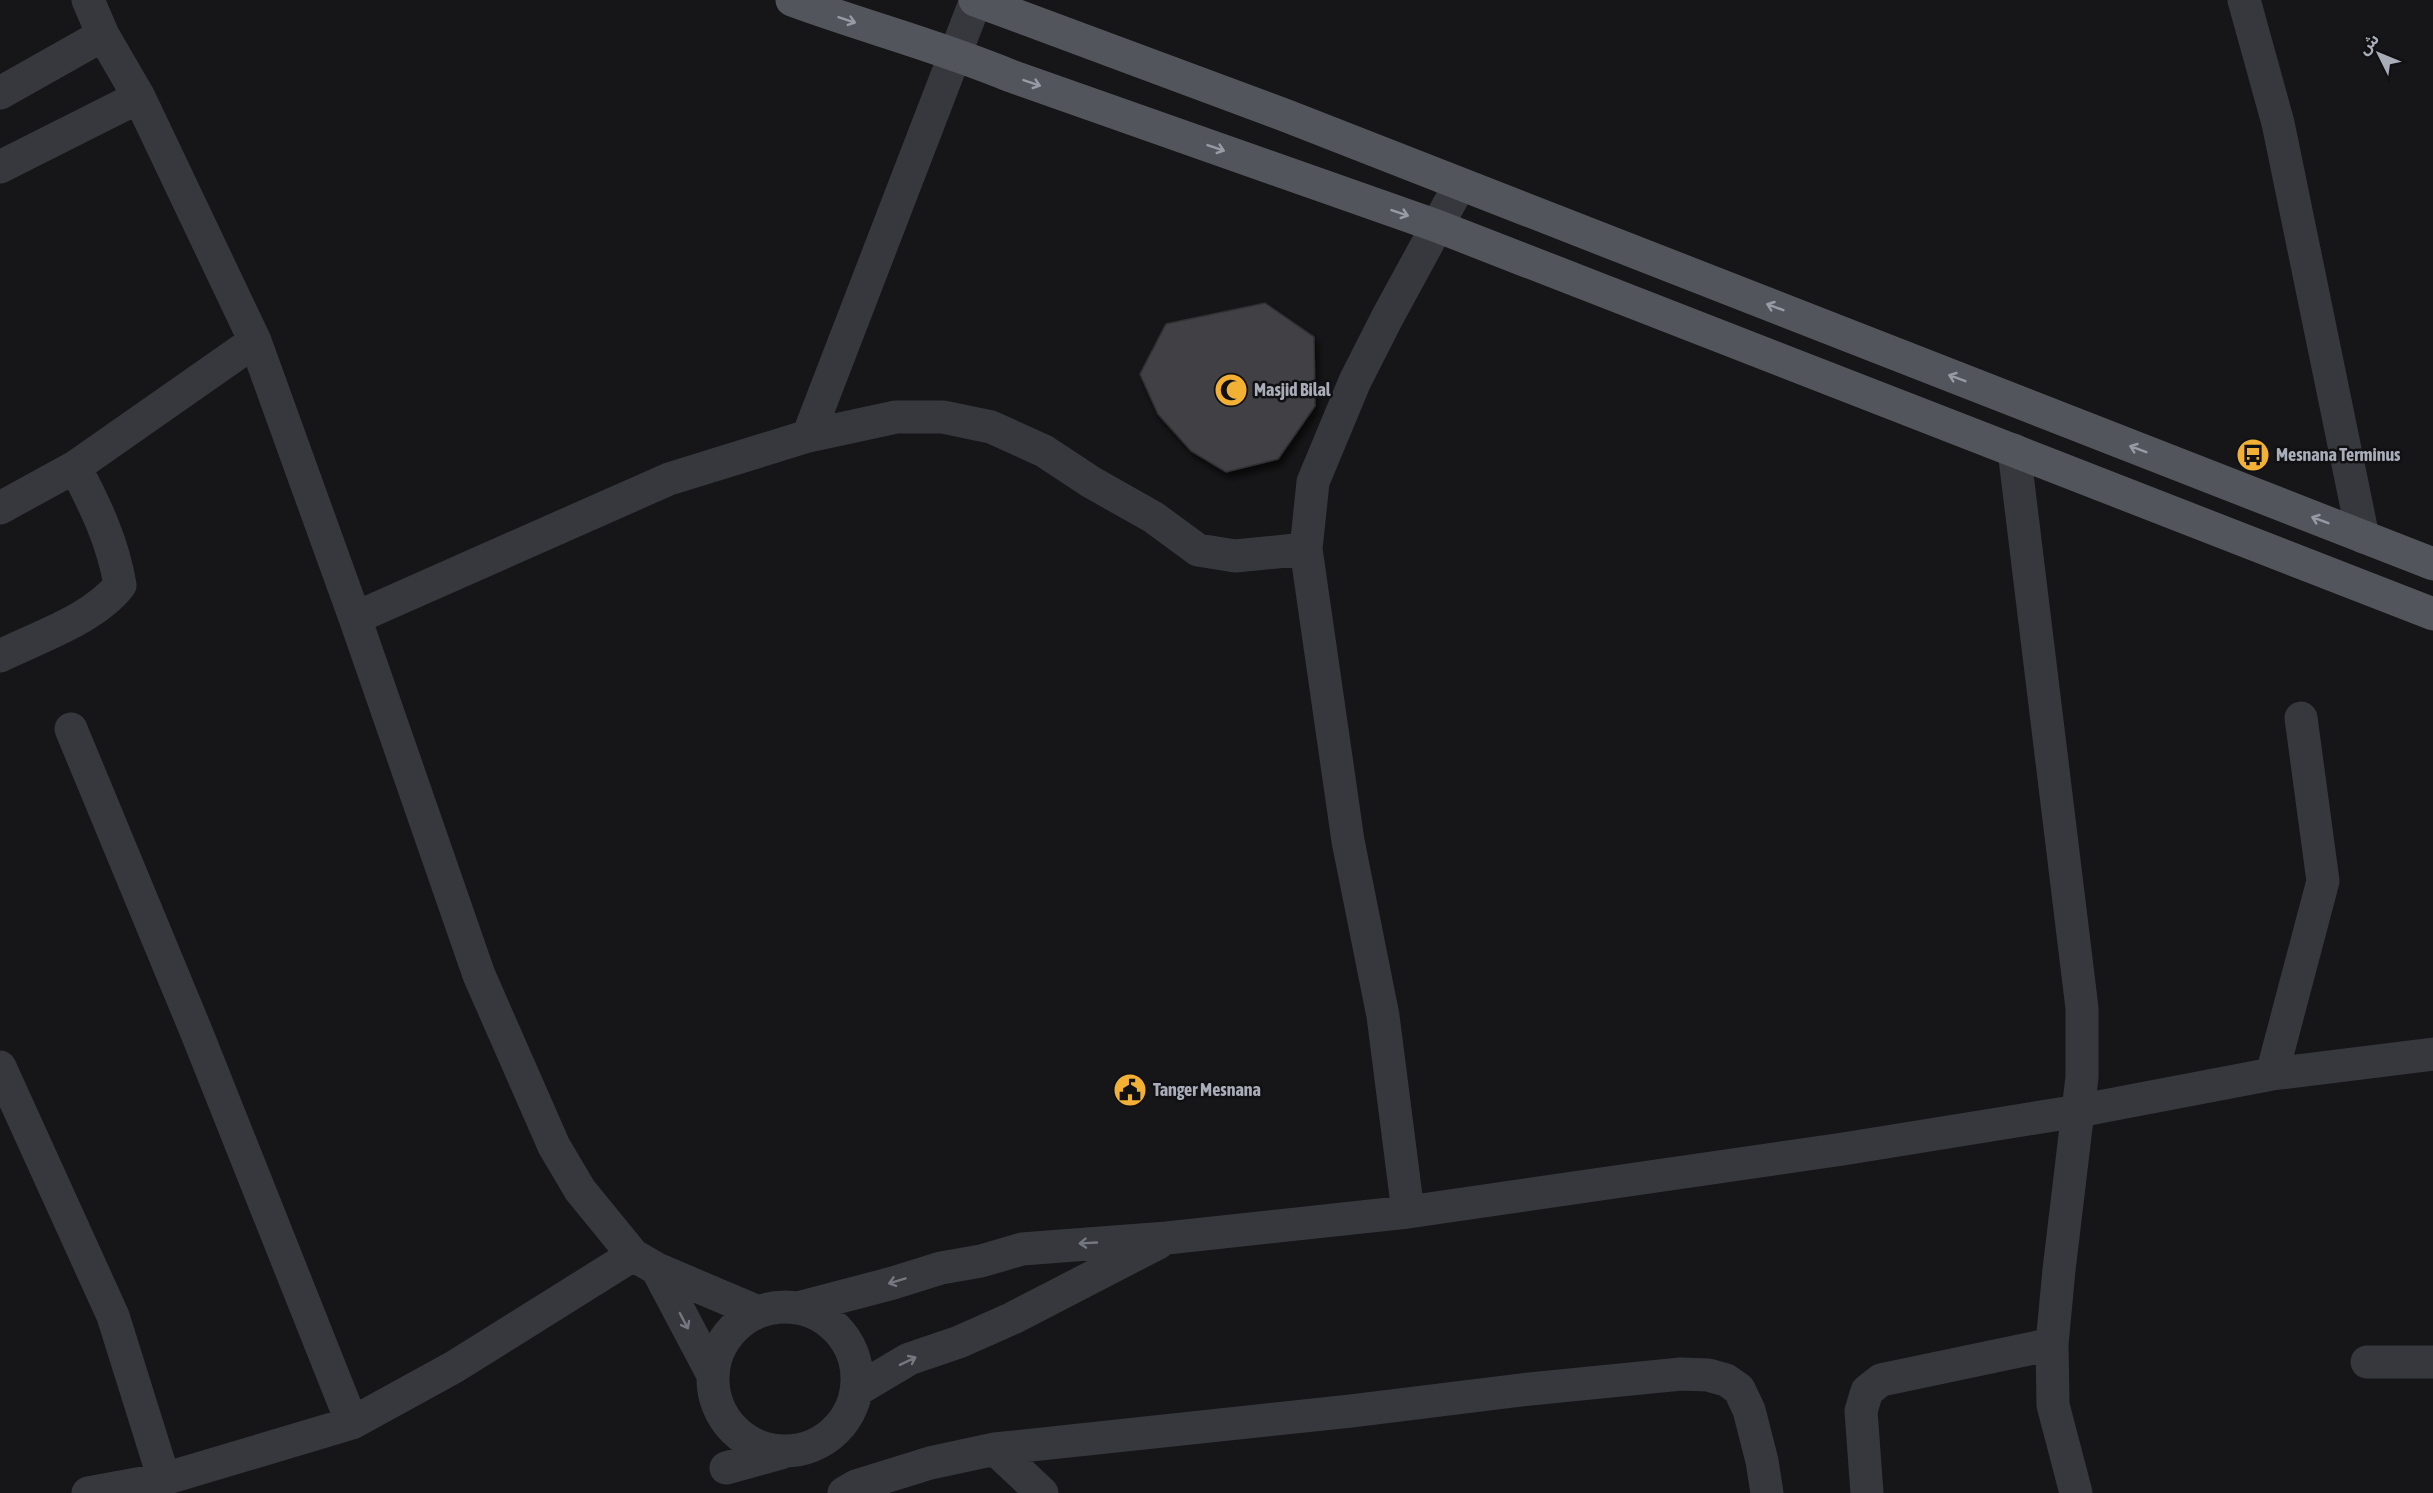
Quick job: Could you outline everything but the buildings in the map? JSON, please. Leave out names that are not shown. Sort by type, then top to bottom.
[{"type":"main road","points":[[792,0],[843,19],[956,53],[1011,76],[1437,226],[2433,614]]},
{"type":"main road","points":[[975,0],[1287,116],[2433,564]]},
{"type":"street","points":[[88,0],[103,35],[139,98],[255,341],[488,996],[554,1146],[580,1190],[645,1262],[713,1375]]},
{"type":"street","points":[[808,436],[975,0]]},
{"type":"street","points":[[2244,0],[2278,123],[2363,537]]},
{"type":"street","points":[[0,93],[103,35]]},
{"type":"street","points":[[0,167],[139,98]]},
{"type":"street","points":[[1408,1212],[1383,1016],[1348,841],[1306,549],[1313,482],[1355,381],[1460,184]]},
{"type":"street","points":[[0,508],[75,467],[255,341]]},
{"type":"street","points":[[355,618],[669,479],[808,436],[896,417],[944,417],[992,427],[1044,452],[1153,517],[1198,550],[1235,556],[1306,549]]},
{"type":"street","points":[[2014,450],[2082,1008],[2082,1077],[2052,1344],[2053,1405],[2076,1493]]},
{"type":"street","points":[[0,656],[96,608],[111,597],[120,585],[106,530],[75,467]]},
{"type":"street","points":[[2272,1074],[2323,881],[2301,718]]},
{"type":"street","points":[[71,729],[196,1031],[351,1423]]},
{"type":"street","points":[[798,1308],[941,1268],[981,1261],[1022,1249],[1167,1238],[1408,1212],[1843,1149],[2078,1111],[2272,1074],[2433,1054]]},
{"type":"street","points":[[0,1067],[113,1316],[164,1479]]},
{"type":"street","points":[[857,1390],[909,1359],[959,1342],[1013,1318],[1167,1238]]},
{"type":"street","points":[[645,1262],[758,1312]]},
{"type":"street","points":[[88,1493],[164,1479],[351,1423],[645,1262]]},
{"type":"street","points":[[777,1307],[798,1308],[817,1314],[833,1325],[849,1344],[857,1366],[857,1390],[851,1410],[839,1427],[824,1440],[805,1449],[784,1452],[762,1448],[743,1438],[730,1426],[720,1410],[714,1393],[713,1375],[717,1355],[727,1337],[740,1322],[758,1312],[777,1307]]},
{"type":"street","points":[[1867,1493],[1861,1411],[1867,1391],[1881,1380],[2052,1344]]},
{"type":"street","points":[[2367,1362],[2433,1362]]},
{"type":"street","points":[[844,1493],[856,1486],[930,1463],[995,1449],[1681,1374],[1708,1375],[1734,1384],[1744,1397],[1762,1461],[1767,1493]]},
{"type":"street","points":[[725,1485],[743,1438]]},
{"type":"street","points":[[995,1449],[1042,1493]]},
{"type":"street","points":[[725,1485],[784,1452]]},
{"type":"place","name":"Masjid Bilal","points":[[1231,390]]},
{"type":"place","name":"Mesnana Terminus","points":[[2253,455]]},
{"type":"place","name":"Tanger Mesnana","points":[[1130,1090]]}]
